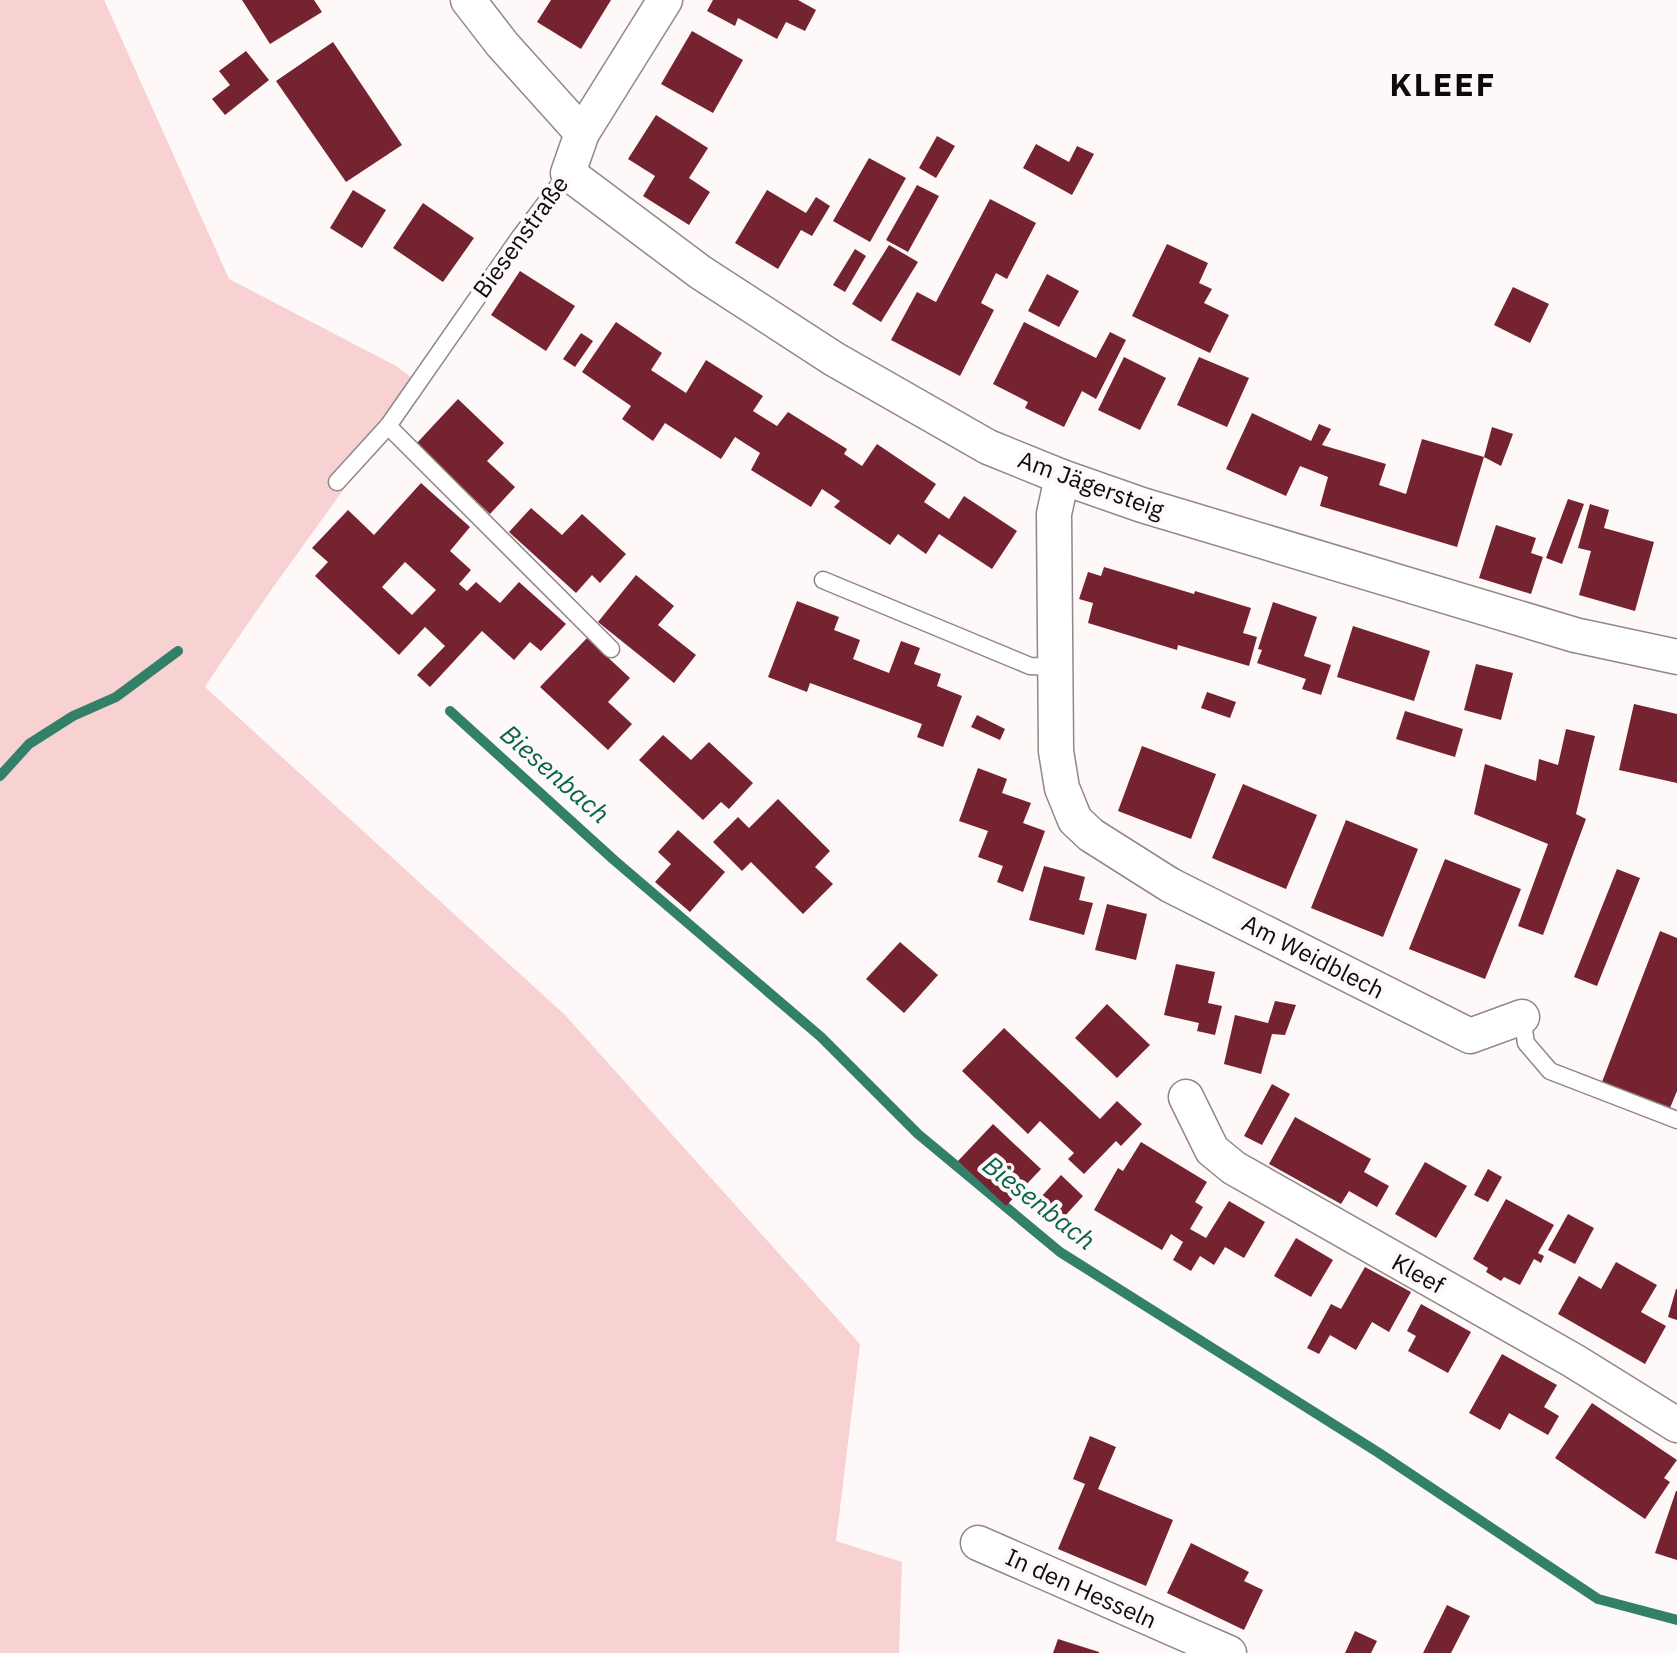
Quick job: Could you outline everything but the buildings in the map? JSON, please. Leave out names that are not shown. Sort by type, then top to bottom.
[{"type":"street","points":[[468,0],[502,44],[582,133]]},
{"type":"street","name":"Biesenstraße","points":[[568,173],[582,133],[665,0]]},
{"type":"street","name":"Am Jägersteig","points":[[568,173],[700,272],[834,359],[988,447],[1142,505],[1575,635],[1677,657]]},
{"type":"street","name":"Am Weidblech","points":[[1062,477],[1054,514],[1056,751],[1062,788],[1075,820],[1091,835],[1170,885],[1470,1036],[1522,1017]]},
{"type":"street","name":"Kleef","points":[[1186,1097],[1212,1150],[1234,1168],[1574,1361],[1677,1425]]},
{"type":"street","name":"In den Hesseln","points":[[978,1543],[1229,1653]]},
{"type":"lane","name":"Biesenstraße","points":[[337,482],[388,426],[568,173]]},
{"type":"lane","points":[[388,426],[611,649]]},
{"type":"lane","points":[[823,580],[1030,666],[1055,667]]},
{"type":"lane","name":"Am Weidblech","points":[[1522,1017],[1526,1043],[1550,1071],[1677,1120]]},
{"type":"shaded area","points":[[0,0],[104,0],[229,279],[396,366],[419,383],[205,687],[565,1015],[860,1344],[836,1541],[902,1562],[899,1653],[0,1653]]},
{"type":"waterway","name":"Biesenbach","points":[[0,776],[29,744],[73,716],[116,697],[178,651]]},
{"type":"waterway","name":"Biesenbach","points":[[450,711],[614,860],[821,1037],[918,1134],[1060,1252],[1379,1453],[1598,1599],[1677,1620]]},
{"type":"district","name":"KLEEF","points":[[1443,85]]}]
